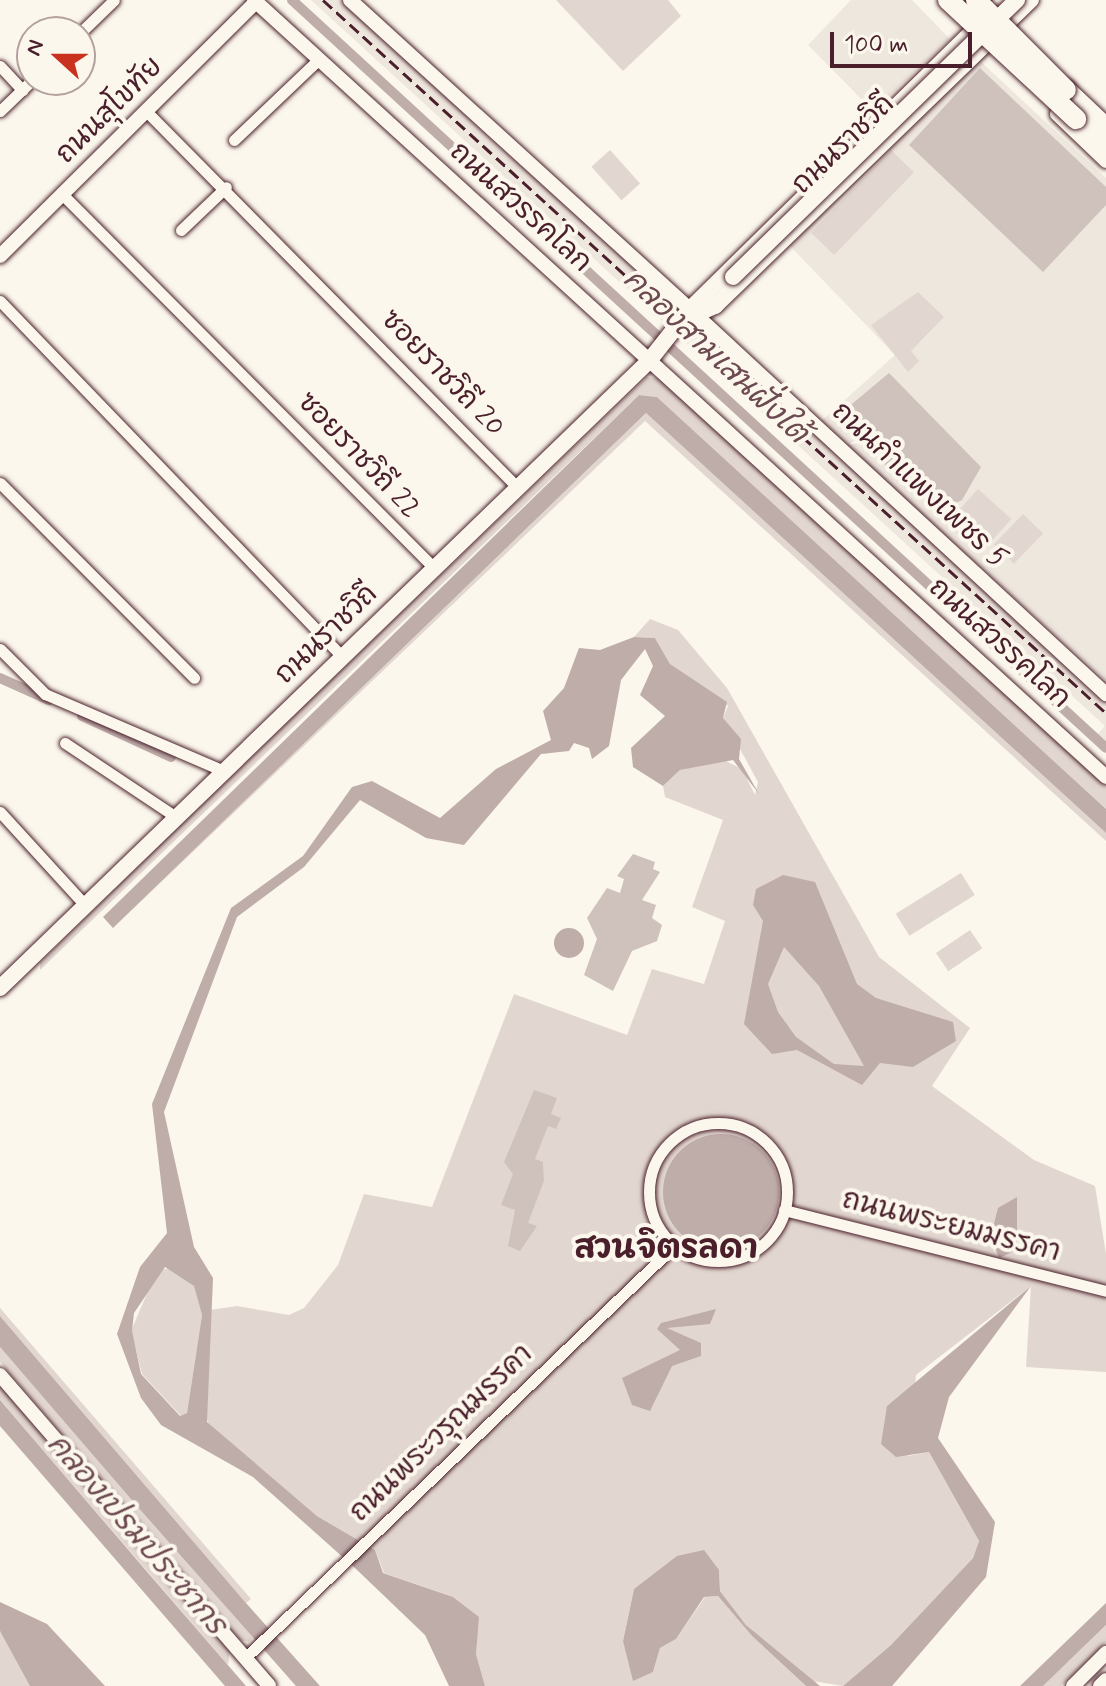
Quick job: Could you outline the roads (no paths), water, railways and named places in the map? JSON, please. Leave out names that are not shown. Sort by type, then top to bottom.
[{"type":"highway","points":[[948,0],[1106,147]]},
{"type":"highway","points":[[980,4],[1104,122]]},
{"type":"main road","name":"ถนนราชวิถี","points":[[695,314],[970,31],[980,4],[1004,0]]},
{"type":"main road","points":[[695,314],[1017,0]]},
{"type":"main road","name":"ถนนราชวิถี","points":[[0,988],[670,337],[956,74],[1031,0]]},
{"type":"main road","points":[[941,60],[954,65],[956,74]]},
{"type":"street","points":[[96,17],[114,0]]},
{"type":"street","name":"ถนนกำแพงเพชร 5","points":[[350,0],[1106,694]]},
{"type":"street","points":[[938,0],[1106,161]]},
{"type":"street","name":"ถนนสวรรคโลก","points":[[255,1],[651,357],[1106,777]]},
{"type":"street","name":"ถนนสุโขทัย","points":[[0,256],[255,1]]},
{"type":"street","points":[[980,4],[1104,122]]},
{"type":"street","points":[[234,140],[319,59]]},
{"type":"street","points":[[0,66],[16,83]]},
{"type":"street","points":[[0,111],[16,96]]},
{"type":"street","name":"ซอยราชวิถี 20","points":[[147,112],[226,187],[517,487]]},
{"type":"street","points":[[181,230],[226,187]]},
{"type":"street","name":"ซอยราชวิถี 22","points":[[63,195],[248,376],[434,568]]},
{"type":"street","points":[[0,301],[342,657]]},
{"type":"street","points":[[0,483],[194,678]]},
{"type":"street","points":[[1,650],[45,694],[224,771]]},
{"type":"street","points":[[65,743],[176,817]]},
{"type":"street","points":[[0,812],[85,905]]},
{"type":"street","points":[[699,1125],[735,1125],[767,1143],[785,1174],[784,1210],[766,1241],[735,1259],[699,1259],[674,1246],[651,1211],[651,1175],[668,1143],[699,1125]]},
{"type":"street","name":"ถนนพระยมมรรคา","points":[[784,1210],[1106,1291]]},
{"type":"street","name":"ถนนพระวรุณมรรคา","points":[[245,1658],[336,1567],[674,1246]]},
{"type":"street","points":[[0,1375],[269,1686]]},
{"type":"street","points":[[1073,1686],[1106,1653]]},
{"type":"street","points":[[1100,1686],[1106,1680]]},
{"type":"waterway","name":"คลองสามเสนฝั่งใต้","points":[[292,0],[1106,748]]},
{"type":"waterway","points":[[0,678],[49,700]]},
{"type":"waterway","points":[[82,716],[171,757]]},
{"type":"railway","points":[[323,0],[1106,713]]},
{"type":"district","name":"สวนจิตรลดา","points":[[666,1249]]},
{"type":"water label","name":"คลองเปรมประชากร","points":[[136,1535]]}]
